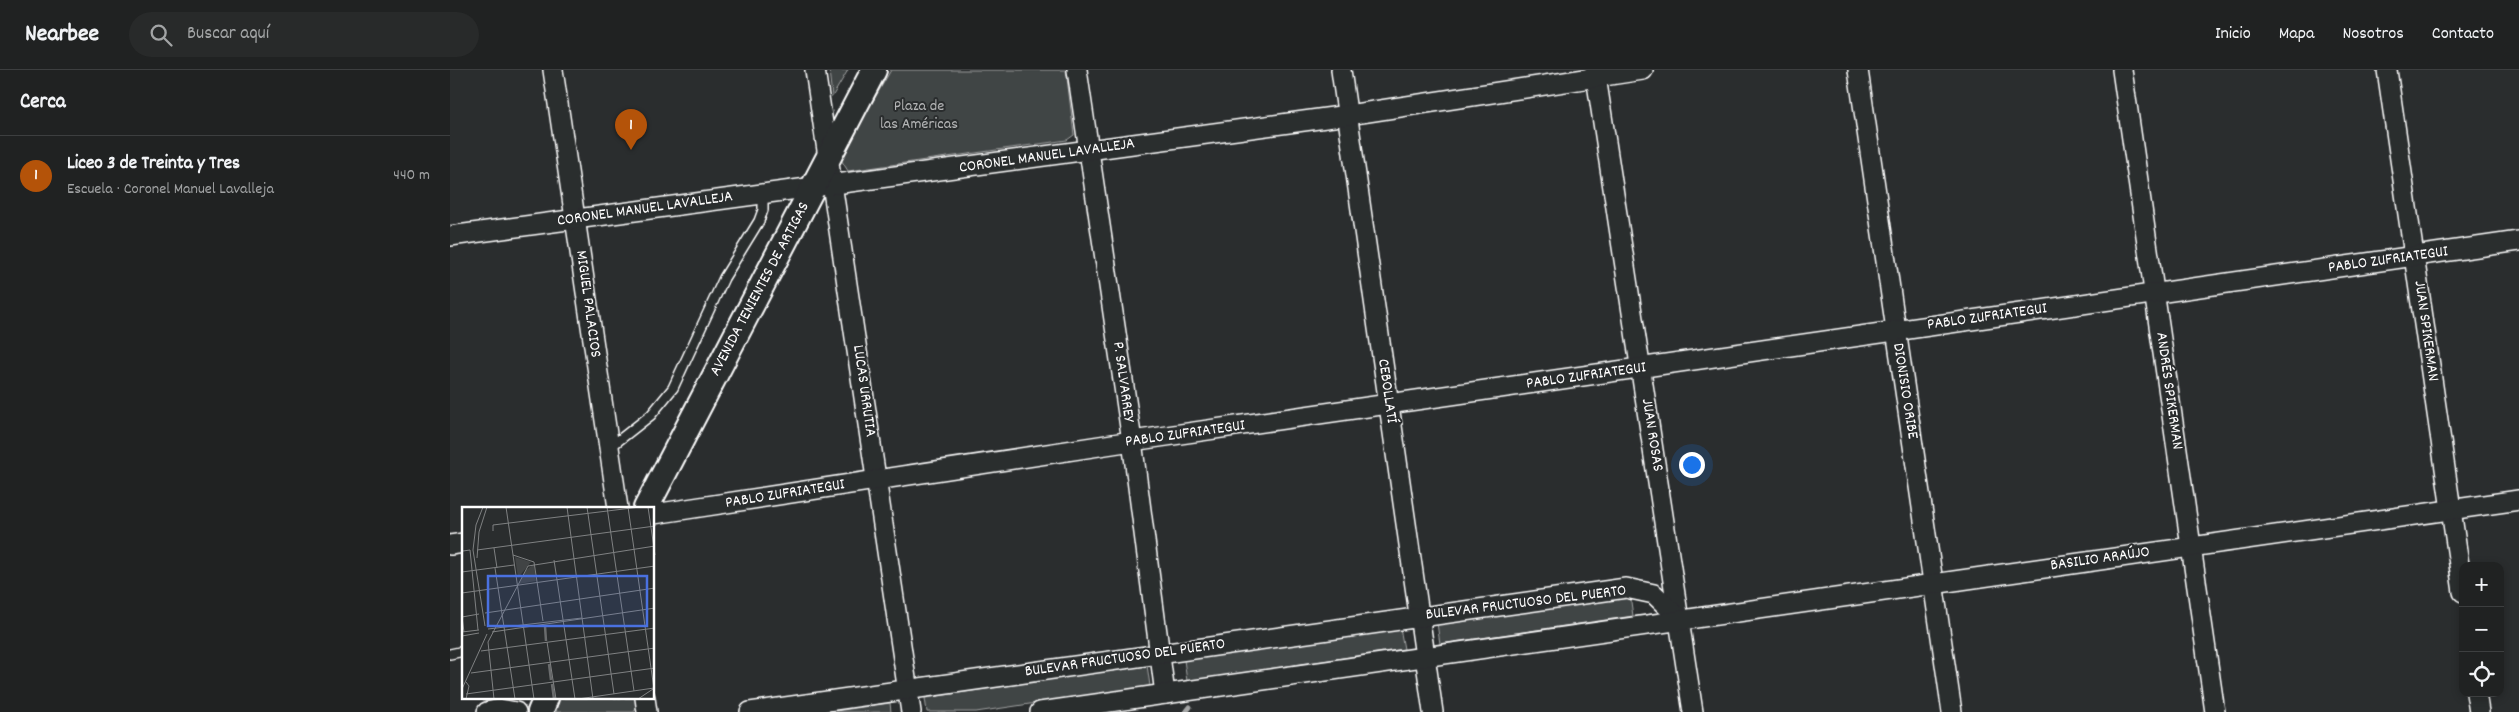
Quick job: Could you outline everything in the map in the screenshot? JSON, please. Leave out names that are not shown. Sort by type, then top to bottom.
[{"type":"street","name":"MIGUEL PALACIOS","points":[[554,70],[618,507]]},
{"type":"street","points":[[815,70],[829,156]]},
{"type":"street","name":"AVENIDA TENIENTES DE ARTIGAS","points":[[647,507],[824,185],[829,156],[874,70]]},
{"type":"street","name":"P. SALVARREY","points":[[1077,70],[1132,441],[1158,653],[1165,694]]},
{"type":"street","name":"CEBOLLATÍ","points":[[1341,70],[1432,712]]},
{"type":"street","name":"CORONEL MANUEL LAVALLEJA","points":[[450,236],[576,220],[763,192],[1348,115],[1596,73],[1643,70]]},
{"type":"street","name":"DIONISIO ORIBE","points":[[1858,70],[1952,712]]},
{"type":"street","name":"ANDRÉS SPIKERMAN","points":[[2122,70],[2215,712]]},
{"type":"street","name":"JUAN SPIKERMAN","points":[[2388,70],[2459,562]]},
{"type":"street","name":"JUAN ROSAS","points":[[1596,73],[1681,620],[1693,712]]},
{"type":"street","name":"LUCAS URRUTIA","points":[[824,185],[877,479],[910,712]]},
{"type":"street","name":"PABLO ZUFRIATEGUI","points":[[655,514],[1132,441],[2519,241]]},
{"type":"street","name":"BASILIO ARAÚJO","points":[[1681,620],[2519,500]]},
{"type":"street","name":"BULEVAR FRUCTUOSO DEL PUERTO","points":[[750,712],[1626,588],[1654,594],[1681,620]]},
{"type":"street","points":[[1040,712],[1681,620]]},
{"type":"street","points":[[2477,697],[2479,712]]},
{"type":"street","points":[[540,712],[545,700]]},
{"type":"street","points":[[487,712],[500,710],[516,712]]},
{"type":"lane","points":[[609,448],[651,415],[673,388],[724,278],[759,221],[763,210],[763,192]]},
{"type":"green space","name":"Plaza de las Américas","points":[[829,70],[848,70],[832,97]]},
{"type":"green space","name":"Plaza de las Américas","points":[[891,70],[1066,70],[1074,135],[1067,140],[848,171],[840,158]]},
{"type":"green space","points":[[1630,595],[1633,616],[1440,644],[1437,623]]},
{"type":"green space","points":[[1400,628],[1404,649],[1187,681],[1184,660]]},
{"type":"green space","points":[[1147,665],[1150,686],[976,712],[927,712],[925,698]]},
{"type":"green space","points":[[559,700],[636,700],[637,707],[634,712],[556,712]]},
{"type":"green space","points":[[890,703],[891,712],[829,712]]},
{"type":"waterway","points":[[1186,712],[1190,707]]},
{"type":"place","name":"Liceo 3 de Treinta y Tres","points":[[631,150]]}]
